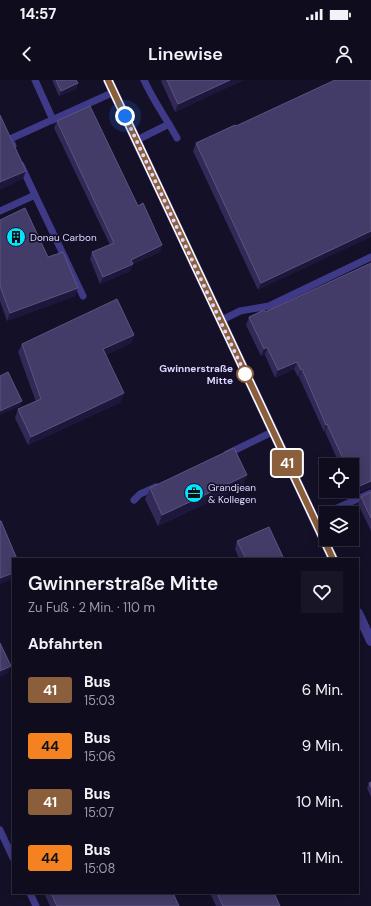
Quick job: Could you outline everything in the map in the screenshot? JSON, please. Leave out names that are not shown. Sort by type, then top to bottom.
[{"type":"street","points":[[108,80],[272,432],[333,558]]},
{"type":"street","points":[[359,615],[371,641]]},
{"type":"lane","points":[[35,80],[53,120]]},
{"type":"lane","points":[[144,80],[151,97],[169,124],[176,138]]},
{"type":"lane","points":[[83,296],[8,136],[53,120],[114,92]]},
{"type":"lane","points":[[137,140],[169,124]]},
{"type":"lane","points":[[0,211],[35,195]]},
{"type":"lane","points":[[220,321],[240,311],[269,306],[371,257]]},
{"type":"lane","points":[[219,458],[272,432]]},
{"type":"lane","points":[[134,500],[140,494],[162,484]]},
{"type":"lane","points":[[342,506],[371,493]]},
{"type":"lane","points":[[314,519],[319,516]]},
{"type":"lane","points":[[0,830],[12,856]]},
{"type":"lane","points":[[30,894],[36,906]]},
{"type":"building","points":[[56,80],[76,80],[78,83],[61,91]]},
{"type":"building","points":[[167,80],[230,80],[178,104]]},
{"type":"building","points":[[335,80],[371,80],[371,231],[261,283],[196,143]]},
{"type":"building","points":[[90,106],[138,206],[143,203],[162,245],[131,260],[133,264],[103,277],[92,252],[114,243],[57,121]]},
{"type":"building","points":[[0,115],[26,171],[0,182]]},
{"type":"building","points":[[25,208],[48,257],[63,252],[78,288],[10,313],[0,286],[0,220]]},
{"type":"building","points":[[371,263],[371,481],[359,486],[359,458],[343,458],[327,424],[326,425],[302,369],[301,370],[297,362],[278,370],[267,347],[264,349],[249,317],[264,310],[265,312]]},
{"type":"building","points":[[117,299],[134,335],[103,349],[124,393],[31,437],[18,409],[41,399],[22,344]]},
{"type":"building","points":[[8,372],[22,401],[0,411],[0,376]]},
{"type":"building","name":"Grandjean & Kollegen","points":[[234,448],[247,475],[162,515],[150,488]]},
{"type":"building","points":[[371,492],[371,518],[361,497]]},
{"type":"building","points":[[1,521],[17,558],[12,558],[12,573],[0,578]]},
{"type":"building","points":[[269,527],[284,558],[246,558],[237,541]]},
{"type":"building","points":[[0,643],[11,666],[0,671]]},
{"type":"building","points":[[51,894],[173,894],[179,906],[57,906]]},
{"type":"building","points":[[217,894],[274,894],[280,906],[223,906]]},
{"type":"bus line","name":"41","points":[[108,80],[272,432],[333,558]]},
{"type":"place","name":"Donau Carbon","points":[[16,237]]},
{"type":"place","name":"Gwinnerstraße Mitte","points":[[245,374]]},
{"type":"place","name":"Grandjean & Kollegen","points":[[194,493]]},
{"type":"route","points":[[125,116],[245,374]]}]
